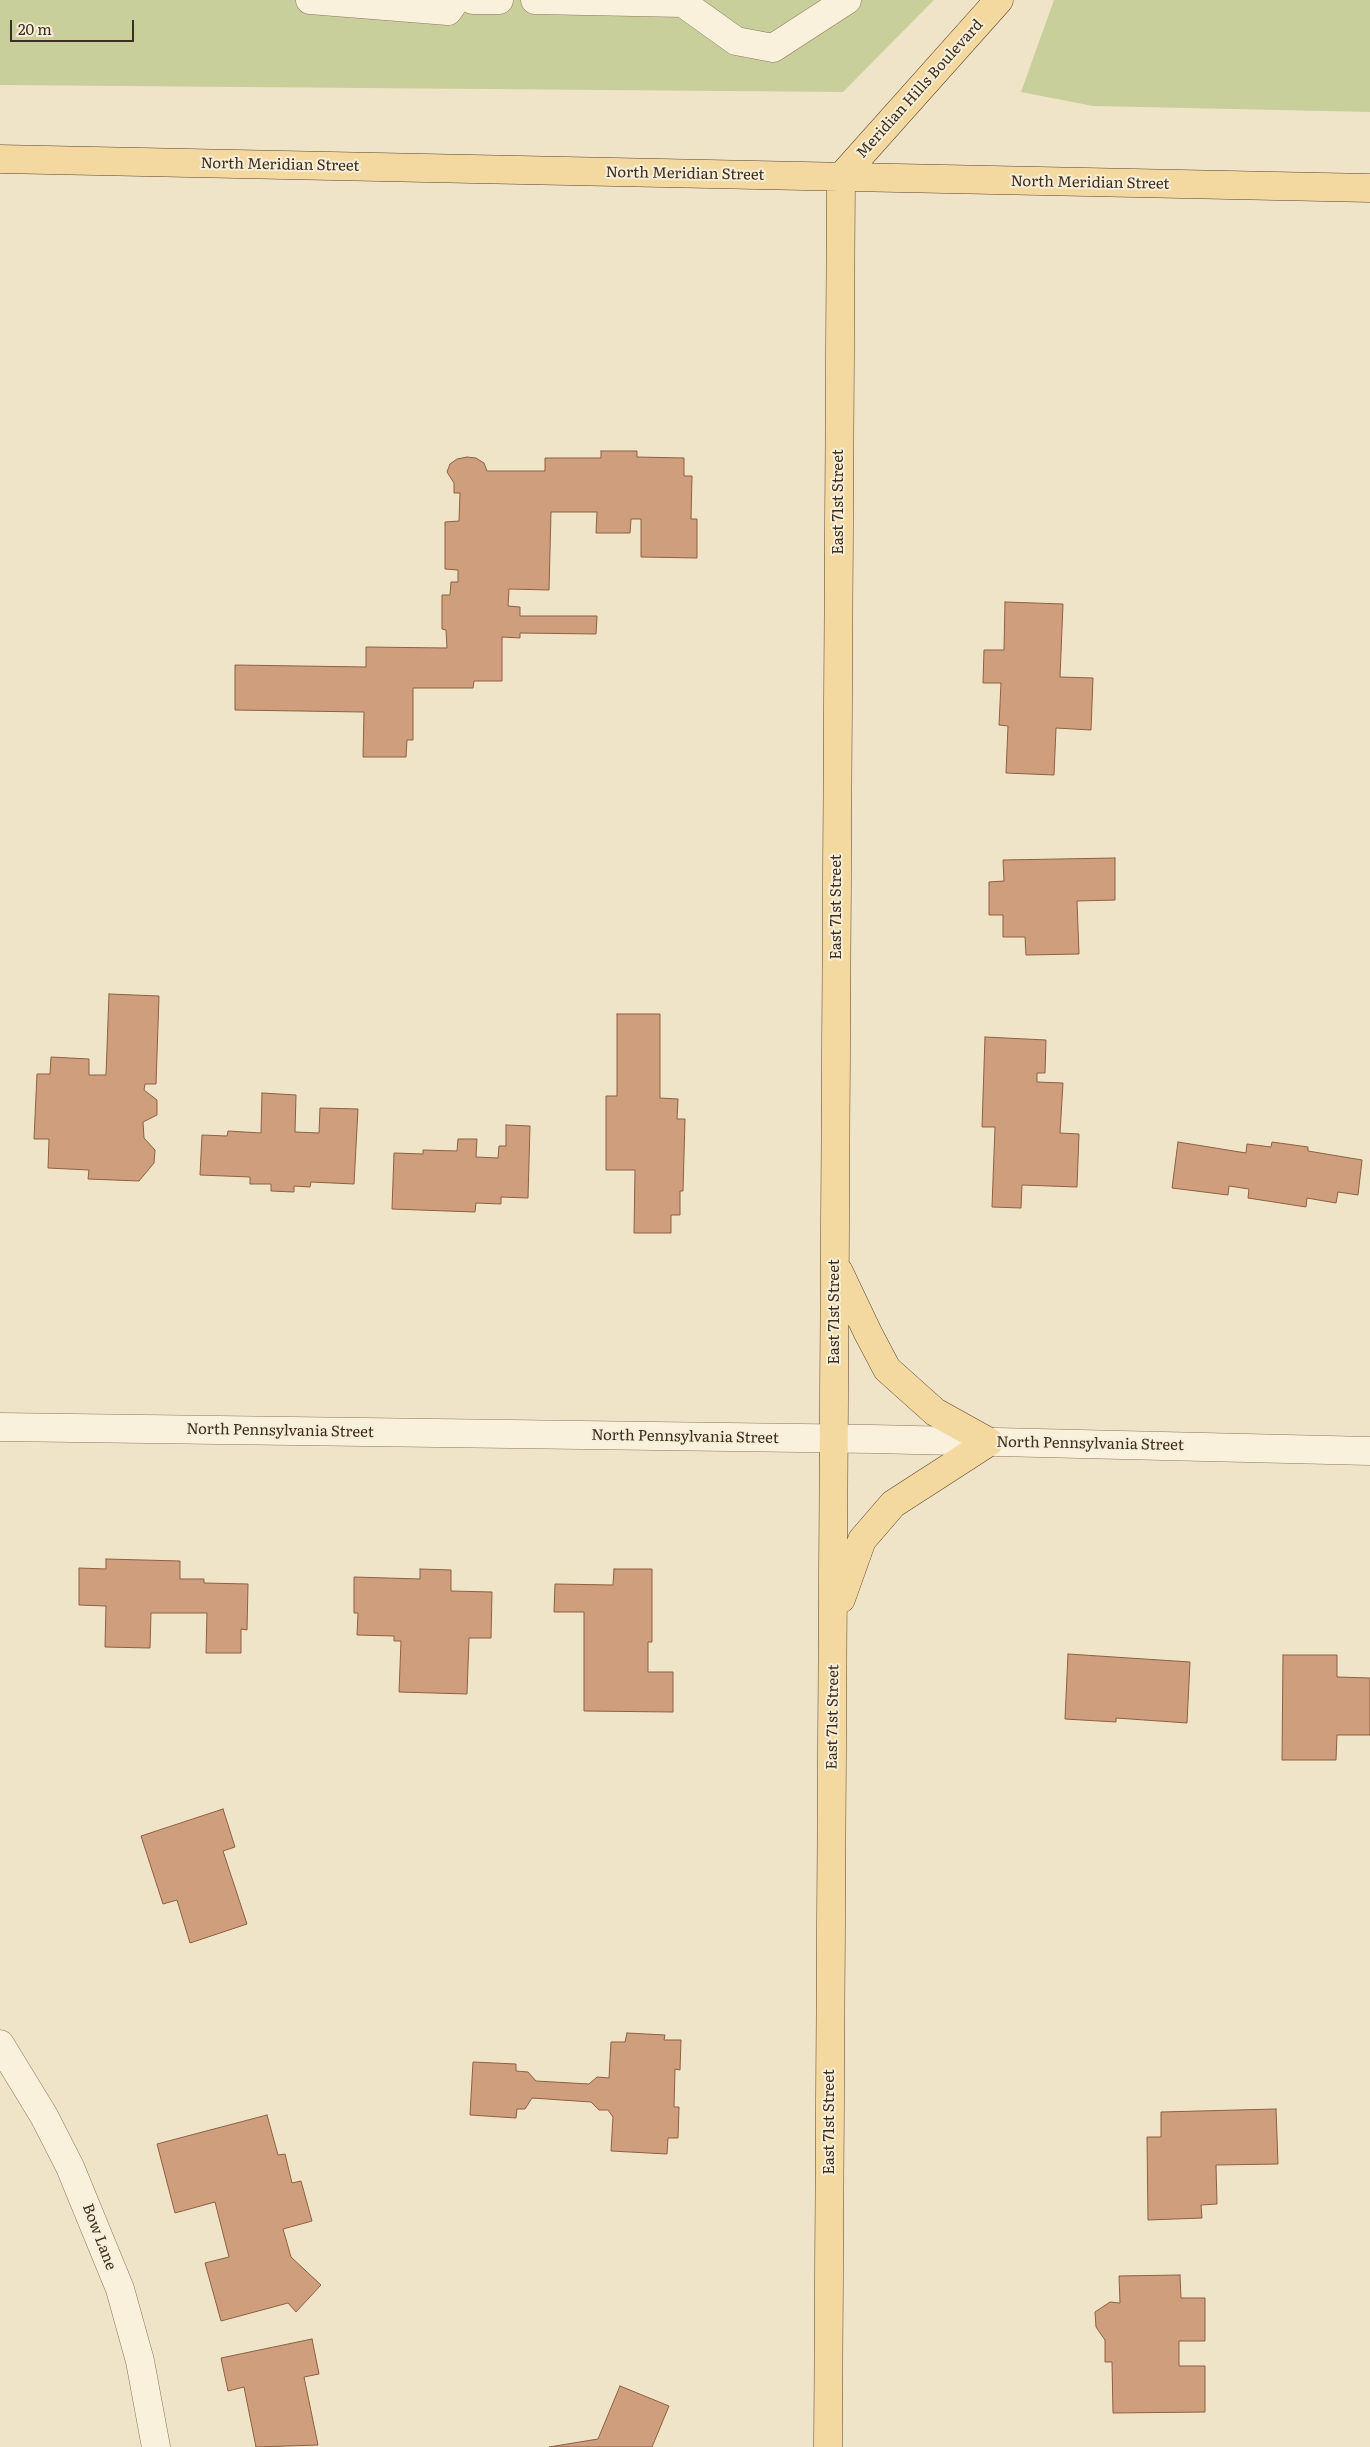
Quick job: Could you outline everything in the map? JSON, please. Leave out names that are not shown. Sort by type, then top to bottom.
[{"type":"main road","name":"Meridian Hills Boulevard","points":[[841,177],[999,0]]},
{"type":"main road","name":"North Meridian Street","points":[[0,159],[1370,188]]},
{"type":"main road","name":"East 71st Street","points":[[828,2447],[841,177]]},
{"type":"main road","points":[[834,1619],[862,1540],[893,1504],[989,1442],[935,1412],[888,1369],[868,1333],[835,1264]]},
{"type":"street","points":[[310,0],[448,11],[456,0]]},
{"type":"street","points":[[473,0],[499,0]]},
{"type":"street","points":[[535,0],[683,3],[736,41],[773,48],[847,0]]},
{"type":"street","name":"North Pennsylvania Street","points":[[0,1427],[834,1439],[1370,1451]]},
{"type":"street","name":"Bow Lane","points":[[0,2044],[44,2116],[70,2167],[120,2289],[140,2361],[156,2447]]},
{"type":"green space","points":[[0,0],[934,0],[843,92],[0,85]]},
{"type":"green space","points":[[1054,0],[1370,0],[1370,112],[1093,106],[1021,92]]},
{"type":"building","points":[[601,451],[637,451],[637,457],[684,458],[684,476],[692,476],[691,519],[697,519],[697,558],[641,557],[641,519],[631,519],[630,533],[596,533],[597,512],[551,512],[549,590],[509,589],[508,606],[520,607],[520,616],[597,616],[596,634],[520,633],[520,638],[502,637],[502,681],[474,681],[473,688],[413,688],[413,740],[407,740],[406,757],[363,757],[364,712],[235,710],[235,665],[366,667],[366,647],[447,648],[446,630],[442,629],[442,595],[450,595],[451,582],[458,582],[458,570],[445,569],[445,522],[459,521],[460,493],[454,493],[454,483],[447,472],[450,464],[457,459],[476,458],[484,463],[487,471],[545,471],[545,458],[601,458]]},
{"type":"building","points":[[1005,602],[1063,604],[1060,677],[1093,678],[1091,730],[1056,728],[1054,775],[1006,773],[1008,726],[999,725],[1001,683],[983,683],[984,650],[1004,650]]},
{"type":"building","points":[[1115,858],[1115,900],[1077,901],[1079,954],[1026,955],[1025,937],[1003,937],[1003,915],[989,915],[989,882],[1004,881],[1003,860]]},
{"type":"building","points":[[109,994],[159,996],[156,1084],[145,1084],[144,1090],[157,1100],[157,1115],[143,1122],[144,1138],[155,1150],[154,1163],[139,1181],[88,1179],[89,1170],[48,1168],[49,1139],[34,1139],[37,1074],[50,1074],[51,1057],[89,1059],[89,1075],[106,1075]]},
{"type":"building","points":[[617,1014],[660,1014],[660,1098],[678,1099],[677,1119],[685,1119],[683,1191],[680,1191],[680,1215],[671,1215],[671,1233],[634,1233],[635,1170],[606,1170],[606,1096],[617,1096]]},
{"type":"building","points":[[985,1037],[1046,1040],[1045,1073],[1037,1073],[1037,1082],[1063,1083],[1060,1133],[1079,1134],[1077,1187],[1022,1185],[1021,1208],[992,1207],[995,1127],[982,1127]]},
{"type":"building","points":[[262,1093],[296,1095],[295,1132],[319,1133],[320,1108],[358,1109],[354,1184],[311,1182],[310,1187],[294,1186],[294,1192],[271,1191],[271,1184],[250,1184],[250,1177],[200,1175],[202,1135],[227,1136],[228,1131],[261,1133]]},
{"type":"building","points":[[506,1125],[530,1126],[528,1198],[501,1197],[501,1204],[476,1203],[475,1212],[392,1209],[394,1153],[423,1154],[423,1150],[457,1151],[458,1139],[477,1139],[476,1157],[498,1158],[499,1146],[506,1146]]},
{"type":"building","points":[[1178,1142],[1246,1153],[1247,1144],[1271,1147],[1272,1142],[1308,1147],[1308,1151],[1362,1160],[1358,1195],[1338,1192],[1336,1203],[1307,1198],[1306,1207],[1248,1198],[1249,1189],[1229,1186],[1228,1195],[1172,1188]]},
{"type":"building","points":[[106,1559],[180,1561],[180,1579],[204,1579],[204,1583],[248,1584],[247,1630],[241,1629],[241,1653],[206,1653],[207,1613],[151,1613],[150,1648],[105,1647],[106,1606],[79,1605],[79,1568],[106,1569]]},
{"type":"building","points":[[420,1569],[451,1570],[451,1591],[492,1592],[491,1638],[469,1638],[467,1694],[399,1692],[401,1641],[394,1641],[394,1636],[357,1635],[358,1613],[354,1613],[354,1577],[420,1579]]},
{"type":"building","points":[[614,1569],[652,1569],[652,1642],[648,1642],[648,1672],[673,1672],[673,1712],[584,1711],[584,1612],[554,1612],[555,1584],[613,1585]]},
{"type":"building","points":[[1068,1654],[1190,1662],[1187,1723],[1116,1718],[1116,1722],[1065,1719]]},
{"type":"building","points":[[1283,1655],[1337,1655],[1337,1677],[1370,1678],[1370,1735],[1337,1735],[1336,1760],[1282,1760]]},
{"type":"building","points":[[223,1809],[235,1847],[223,1851],[247,1924],[190,1943],[177,1900],[163,1904],[141,1836]]},
{"type":"building","points":[[627,2033],[665,2035],[664,2040],[681,2040],[680,2070],[675,2069],[674,2107],[679,2107],[678,2138],[668,2138],[667,2154],[611,2151],[613,2117],[608,2110],[599,2110],[591,2102],[532,2098],[525,2109],[517,2109],[516,2118],[470,2115],[473,2062],[516,2064],[516,2071],[528,2072],[536,2081],[589,2084],[597,2077],[609,2078],[611,2042],[625,2042]]},
{"type":"building","points":[[1276,2109],[1278,2164],[1216,2165],[1217,2204],[1201,2205],[1202,2218],[1148,2220],[1147,2137],[1161,2137],[1161,2112]]},
{"type":"building","points":[[267,2115],[278,2155],[285,2154],[292,2183],[301,2181],[312,2221],[283,2229],[291,2257],[321,2285],[296,2312],[288,2303],[221,2321],[205,2263],[229,2257],[215,2202],[175,2213],[157,2144]]},
{"type":"building","points":[[1180,2275],[1181,2298],[1205,2298],[1205,2341],[1179,2341],[1179,2366],[1205,2366],[1205,2412],[1113,2413],[1112,2362],[1105,2362],[1105,2340],[1096,2327],[1095,2312],[1110,2302],[1120,2303],[1119,2276]]},
{"type":"building","points":[[312,2339],[319,2374],[304,2377],[318,2445],[256,2447],[244,2387],[228,2391],[221,2358]]},
{"type":"building","points":[[620,2386],[669,2406],[652,2447],[549,2447],[598,2439]]}]
